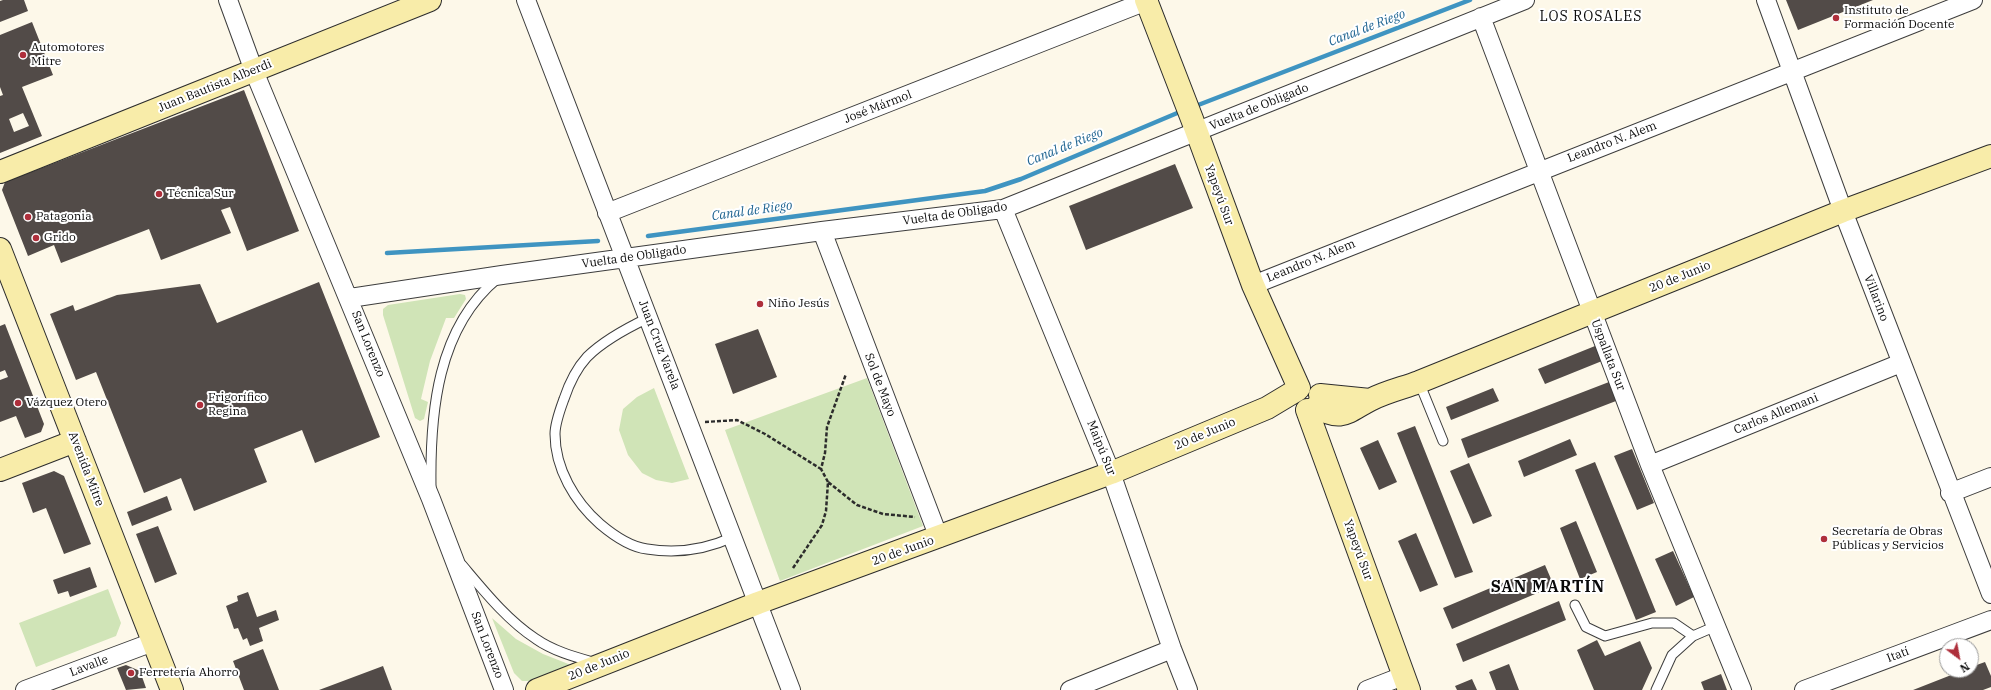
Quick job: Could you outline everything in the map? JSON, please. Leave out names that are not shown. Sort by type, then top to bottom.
[{"type":"street","name":"San Lorenzo","points":[[228,0],[254,71],[350,298],[431,499],[504,690]]},
{"type":"street","name":"Juan Bautista Alberdi","points":[[0,172],[430,0]]},
{"type":"street","name":"Juan Cruz Varela","points":[[526,0],[791,690]]},
{"type":"street","name":"José Mármol","points":[[607,214],[1147,0]]},
{"type":"street","name":"Yapeyú Sur","points":[[1147,0],[1253,285],[1306,400],[1406,683]]},
{"type":"street","name":"Vuelta de Obligado","points":[[350,298],[502,275],[822,231],[1004,209],[1191,117],[1481,17],[1525,0]]},
{"type":"street","name":"Villarino","points":[[1766,0],[1843,211],[1902,363],[1950,493],[1991,594]]},
{"type":"street","name":"Leandro N. Alem","points":[[1253,285],[1540,170],[1973,0]]},
{"type":"street","name":"Uspallata Sur","points":[[1481,17],[1540,170],[1592,313],[1650,465],[1742,690]]},
{"type":"street","name":"20 de Junio","points":[[537,690],[758,604],[935,528],[1111,473],[1266,408],[1306,400],[1327,413],[1336,414],[1354,410],[1370,400],[1592,313],[1843,211],[1991,156]]},
{"type":"street","name":"Maipú Sur","points":[[1004,209],[1111,473],[1172,649],[1188,690]]},
{"type":"street","name":"Sol de Mayo","points":[[822,231],[935,528]]},
{"type":"street","name":"Avenida Mitre","points":[[0,249],[172,690]]},
{"type":"street","name":"Carlos Allemani","points":[[1650,465],[1902,363]]},
{"type":"street","points":[[0,470],[75,442]]},
{"type":"street","points":[[1950,493],[1991,477]]},
{"type":"street","name":"Itatí","points":[[1804,690],[1991,620]]},
{"type":"street","name":"Lavalle","points":[[25,690],[153,642]]},
{"type":"street","points":[[1070,690],[1172,649]]},
{"type":"street","points":[[1367,690],[1406,683]]},
{"type":"lane","points":[[431,499],[430,446],[444,358],[452,339],[468,310],[482,291],[502,275]]},
{"type":"lane","points":[[648,318],[604,343],[587,357],[570,382],[561,406],[555,434],[558,459],[571,489],[588,513],[613,535],[646,549],[684,552],[717,544],[733,537]]},
{"type":"lane","points":[[1419,382],[1443,442]]},
{"type":"lane","points":[[452,554],[480,587],[507,615],[536,639],[557,650],[600,665]]},
{"type":"lane","points":[[1575,605],[1586,627],[1605,636],[1652,623],[1674,623],[1693,636]]},
{"type":"lane","points":[[1656,690],[1672,655],[1693,636],[1716,626]]},
{"type":"path","points":[[821,469],[825,453],[827,428],[846,374]]},
{"type":"path","points":[[689,422],[737,420],[766,434],[821,469],[828,482],[857,505],[883,514],[935,528]]},
{"type":"path","points":[[792,568],[822,525],[826,511],[828,482]]},
{"type":"green space","points":[[460,294],[465,295],[466,299],[454,318],[446,318],[430,361],[421,399],[428,402],[424,419],[420,421],[415,418],[383,315],[383,309],[388,305]]},
{"type":"green space","points":[[867,378],[923,526],[780,581],[725,430]]},
{"type":"green space","points":[[654,388],[689,479],[672,483],[656,480],[642,473],[628,455],[619,430],[623,409],[637,397]]},
{"type":"green space","points":[[108,589],[121,623],[116,636],[36,667],[19,623]]},
{"type":"green space","points":[[492,618],[516,639],[543,654],[571,665],[532,681],[522,681],[514,673]]},
{"type":"building","points":[[24,0],[28,11],[0,22],[0,1]]},
{"type":"building","name":"Instituto de Formación Docente","points":[[1786,0],[1873,0],[1798,30]]},
{"type":"building","name":"Automotores Mitre","points":[[32,22],[53,75],[22,87],[42,136],[0,153],[0,96],[3,95],[0,87],[0,35]],"holes":[[[23,113],[29,126],[14,132],[9,119]]]},
{"type":"building","points":[[244,90],[299,231],[247,251],[230,207],[221,210],[231,233],[161,260],[149,229],[61,263],[54,245],[28,256],[2,190],[5,182]]},
{"type":"building","points":[[1175,164],[1193,208],[1086,250],[1069,206]]},
{"type":"building","name":"Frigorífico Regina","points":[[319,282],[380,437],[315,463],[302,430],[254,449],[267,482],[194,511],[181,478],[144,493],[96,372],[76,380],[50,314],[73,305],[75,311],[117,295],[200,284],[217,323]]},
{"type":"building","points":[[5,324],[44,424],[41,432],[25,438],[16,416],[0,422],[0,380],[8,377],[5,370],[0,372],[0,326]]},
{"type":"building","points":[[758,329],[777,377],[733,394],[715,344]]},
{"type":"building","points":[[1595,346],[1602,361],[1545,384],[1538,369]]},
{"type":"building","points":[[1609,382],[1616,401],[1468,458],[1461,439]]},
{"type":"building","points":[[1493,388],[1499,401],[1451,420],[1446,407]]},
{"type":"building","points":[[1415,426],[1473,572],[1455,578],[1397,433]]},
{"type":"building","points":[[1570,439],[1577,455],[1524,477],[1518,461]]},
{"type":"building","points":[[1378,440],[1397,482],[1379,490],[1360,448]]},
{"type":"building","points":[[1632,449],[1654,503],[1637,510],[1614,456]]},
{"type":"building","points":[[1595,462],[1656,612],[1636,620],[1575,470]]},
{"type":"building","points":[[1469,463],[1492,516],[1473,524],[1450,471]]},
{"type":"building","points":[[54,471],[64,476],[91,544],[64,554],[46,508],[33,513],[22,483]]},
{"type":"building","points":[[167,496],[172,510],[132,526],[127,512]]},
{"type":"building","points":[[1576,521],[1597,572],[1580,579],[1560,528]]},
{"type":"building","points":[[158,526],[177,574],[155,583],[136,534]]},
{"type":"building","points":[[1416,533],[1438,585],[1420,592],[1398,541]]},
{"type":"building","points":[[1673,551],[1694,597],[1676,606],[1655,559]]},
{"type":"building","points":[[1545,565],[1554,586],[1452,629],[1443,608]]},
{"type":"building","points":[[90,567],[97,587],[70,597],[68,591],[58,594],[53,580]]},
{"type":"building","points":[[248,592],[257,617],[276,610],[279,620],[259,628],[263,641],[250,646],[247,638],[243,640],[238,628],[234,629],[226,606],[238,601],[237,596]]},
{"type":"building","points":[[1559,601],[1566,620],[1463,662],[1456,644]]},
{"type":"building","points":[[1597,640],[1605,656],[1640,641],[1652,668],[1642,690],[1594,690],[1577,650]]},
{"type":"building","points":[[263,649],[279,690],[244,690],[233,661]]},
{"type":"building","points":[[1985,662],[1991,676],[1991,687],[1983,690],[1913,690],[1944,678],[1979,678],[1979,664]]},
{"type":"building","points":[[1509,664],[1519,690],[1496,690],[1489,672]]},
{"type":"building","points":[[126,665],[140,671],[146,688],[126,690],[117,668]]},
{"type":"building","points":[[383,666],[392,690],[319,690]]},
{"type":"building","points":[[1721,674],[1727,690],[1704,690],[1701,682]]},
{"type":"building","points":[[1472,679],[1477,690],[1457,690],[1455,686]]},
{"type":"waterway","name":"Canal de Riego","points":[[1193,107],[1470,0]]},
{"type":"waterway","name":"Canal de Riego","points":[[648,236],[985,191],[1021,179],[1182,111]]},
{"type":"waterway","name":"Canal de Riego","points":[[387,253],[598,241]]},
{"type":"place","name":"Instituto de Formación Docente","points":[[1836,18]]},
{"type":"place","name":"Automotores Mitre","points":[[23,55]]},
{"type":"place","name":"Técnica Sur","points":[[159,194]]},
{"type":"place","name":"Patagonia","points":[[28,217]]},
{"type":"place","name":"Grido","points":[[36,238]]},
{"type":"place","name":"Niño Jesús","points":[[760,304]]},
{"type":"place","name":"Vázquez Otero","points":[[18,403]]},
{"type":"place","name":"Frigorífico Regina","points":[[200,405]]},
{"type":"place","name":"Secretaría de Obras Públicas y Servicios","points":[[1824,539]]},
{"type":"place","name":"Ferretería Ahorro","points":[[131,673]]},
{"type":"district","name":"LOS ROSALES","points":[[1591,17]]},
{"type":"district","name":"SAN MARTÍN","points":[[1548,587]]}]
